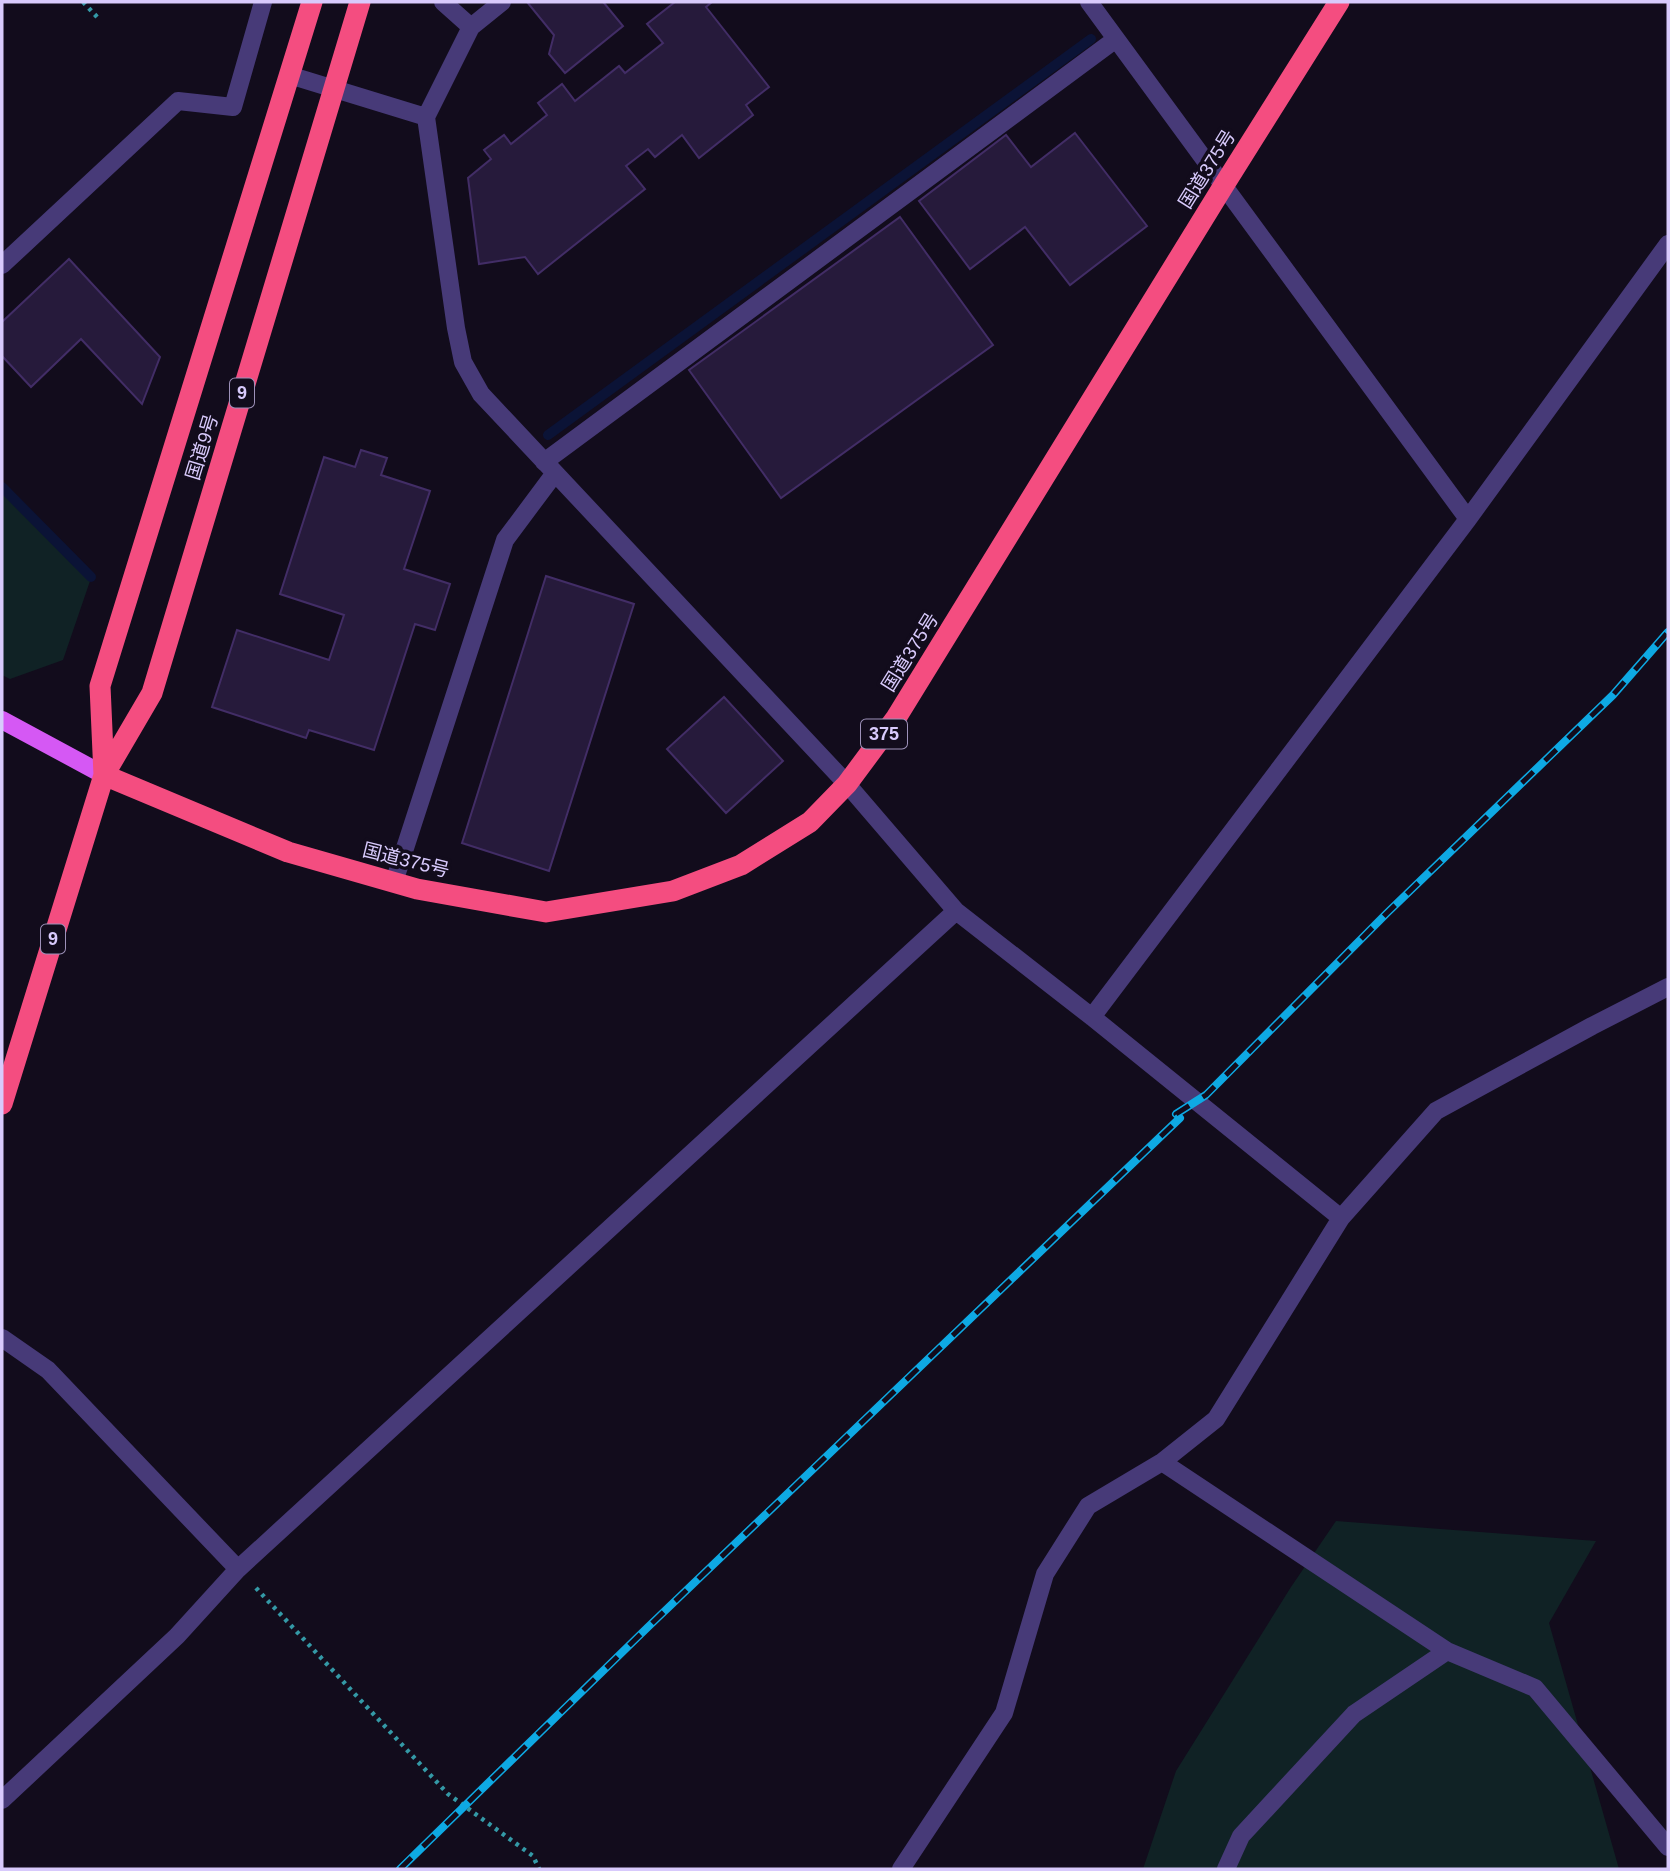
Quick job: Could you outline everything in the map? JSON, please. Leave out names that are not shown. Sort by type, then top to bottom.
[{"type":"highway","name":"国道9号","points":[[104,775],[100,686],[312,2]]},
{"type":"highway","name":"国道9号","points":[[2,1104],[104,775],[152,693],[360,2]]},
{"type":"highway","name":"国道375号","points":[[104,775],[288,852],[417,889],[546,912],[673,891],[753,858],[810,822],[847,784],[896,718],[1339,2]]},
{"type":"main road","points":[[2,720],[104,775]]},
{"type":"street","points":[[2,265],[178,101],[233,107],[263,2]]},
{"type":"street","points":[[443,2],[471,27]]},
{"type":"street","points":[[502,2],[471,27],[426,117],[463,362],[481,394],[847,784],[956,911],[1341,1217]]},
{"type":"street","points":[[1089,2],[1468,519]]},
{"type":"street","points":[[394,882],[505,540],[549,467],[1116,39]]},
{"type":"street","points":[[289,75],[426,117]]},
{"type":"street","points":[[1092,1017],[1468,519],[1668,244]]},
{"type":"street","points":[[2,1800],[177,1636],[238,1569],[956,911]]},
{"type":"street","points":[[901,1869],[1004,1713],[1045,1574],[1088,1506],[1162,1462],[1216,1419],[1341,1217],[1436,1111],[1668,987]]},
{"type":"street","points":[[2,1338],[48,1370],[238,1569]]},
{"type":"street","points":[[1162,1462],[1447,1651],[1535,1688],[1668,1847]]},
{"type":"street","points":[[1226,1869],[1241,1836],[1354,1714],[1447,1651]]},
{"type":"path","points":[[83,2],[99,19]]},
{"type":"path","points":[[238,1569],[448,1794],[533,1856],[539,1869]]},
{"type":"shaded area","points":[[2,493],[90,581],[63,660],[10,679],[2,675]]},
{"type":"shaded area","points":[[1336,1521],[1596,1541],[1549,1623],[1619,1869],[1143,1869],[1176,1771],[1291,1587]]},
{"type":"building","points":[[527,2],[605,2],[623,26],[565,73],[549,54],[554,35]]},
{"type":"building","points":[[675,2],[712,2],[706,7],[769,87],[746,105],[753,115],[699,158],[682,135],[655,157],[648,149],[626,166],[645,189],[538,274],[525,257],[479,264],[468,178],[491,159],[484,150],[504,135],[511,144],[547,115],[538,103],[562,84],[575,101],[619,66],[625,73],[663,43],[647,24]]},
{"type":"building","points":[[1075,133],[1147,226],[1070,285],[1025,227],[970,269],[919,201],[1006,135],[1031,167]]},
{"type":"building","points":[[900,217],[993,345],[781,498],[689,370]]},
{"type":"building","points":[[69,259],[160,357],[142,404],[81,339],[31,387],[2,356],[2,322]]},
{"type":"building","points":[[361,450],[387,458],[381,475],[430,491],[404,569],[450,584],[435,630],[415,624],[374,750],[309,730],[306,738],[212,707],[237,630],[329,660],[344,615],[280,594],[324,457],[355,467]]},
{"type":"building","points":[[546,576],[634,604],[549,871],[462,843]]},
{"type":"building","points":[[724,697],[783,761],[726,813],[667,749]]},
{"type":"waterway","points":[[548,435],[1091,39]]},
{"type":"waterway","points":[[2,487],[91,577]]},
{"type":"railway","points":[[400,1869],[648,1627],[1180,1118],[1176,1114],[1206,1095],[1387,913],[1613,695],[1668,632]]}]
